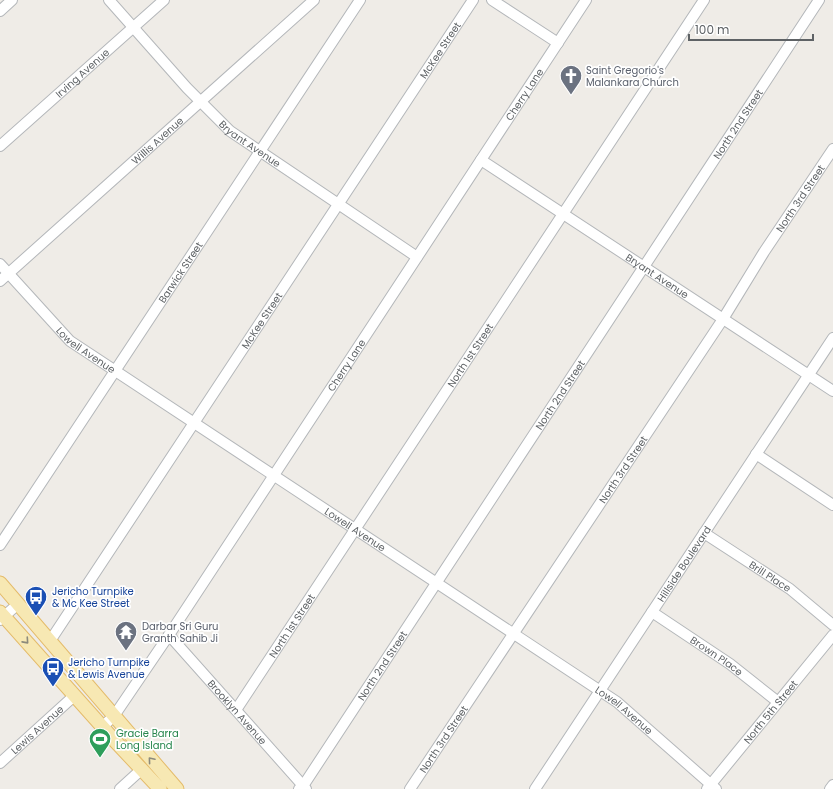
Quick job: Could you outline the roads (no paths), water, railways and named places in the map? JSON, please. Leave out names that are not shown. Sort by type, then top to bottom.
[{"type":"main road","points":[[0,583],[177,789]]},
{"type":"main road","points":[[1,616],[160,789]]},
{"type":"street","points":[[0,11],[12,0]]},
{"type":"street","name":"Bryant Avenue","points":[[110,0],[230,131],[417,257]]},
{"type":"street","name":"Irving Avenue","points":[[0,146],[164,0]]},
{"type":"street","name":"Willis Avenue","points":[[0,280],[314,0]]},
{"type":"street","name":"Barwick Street","points":[[0,545],[360,0]]},
{"type":"street","name":"McKee Street","points":[[50,641],[473,0]]},
{"type":"street","points":[[492,0],[558,43]]},
{"type":"street","name":"Cherry Lane","points":[[102,727],[114,716],[169,635],[586,0]]},
{"type":"street","name":"North 1st Street","points":[[236,710],[704,0]]},
{"type":"street","name":"North 2nd Street","points":[[303,788],[819,0]]},
{"type":"street","name":"North 3rd Street","points":[[410,789],[723,319],[764,252],[833,149]]},
{"type":"street","name":"Bryant Avenue","points":[[481,160],[833,391]]},
{"type":"street","name":"Lowell Avenue","points":[[0,264],[66,338],[616,702],[712,788]]},
{"type":"street","name":"Hillside Boulevard","points":[[535,789],[833,338]]},
{"type":"street","points":[[756,454],[833,505]]},
{"type":"street","name":"Brill Place","points":[[704,533],[790,589],[833,625]]},
{"type":"street","points":[[1,616],[18,604]]},
{"type":"street","name":"Brown Place","points":[[652,612],[730,664],[778,702]]},
{"type":"street","name":"Brooklyn Avenue","points":[[169,635],[303,788]]},
{"type":"street","name":"North 5th Street","points":[[712,788],[778,702],[833,635]]},
{"type":"street","name":"Lewis Avenue","points":[[0,763],[74,696]]},
{"type":"street","points":[[120,789],[142,769]]},
{"type":"street","points":[[830,789],[833,785]]},
{"type":"place","name":"Saint Gregorio's Malankara Church","points":[[571,96]]},
{"type":"place","name":"Jericho Turnpike & Mc Kee Street","points":[[36,616]]},
{"type":"place","name":"Darbar Sri Guru Granth Sahib Ji","points":[[126,652]]},
{"type":"place","name":"Jericho Turnpike & Lewis Avenue","points":[[53,688]]},
{"type":"place","name":"Gracie Barra Long Island","points":[[100,758]]}]
